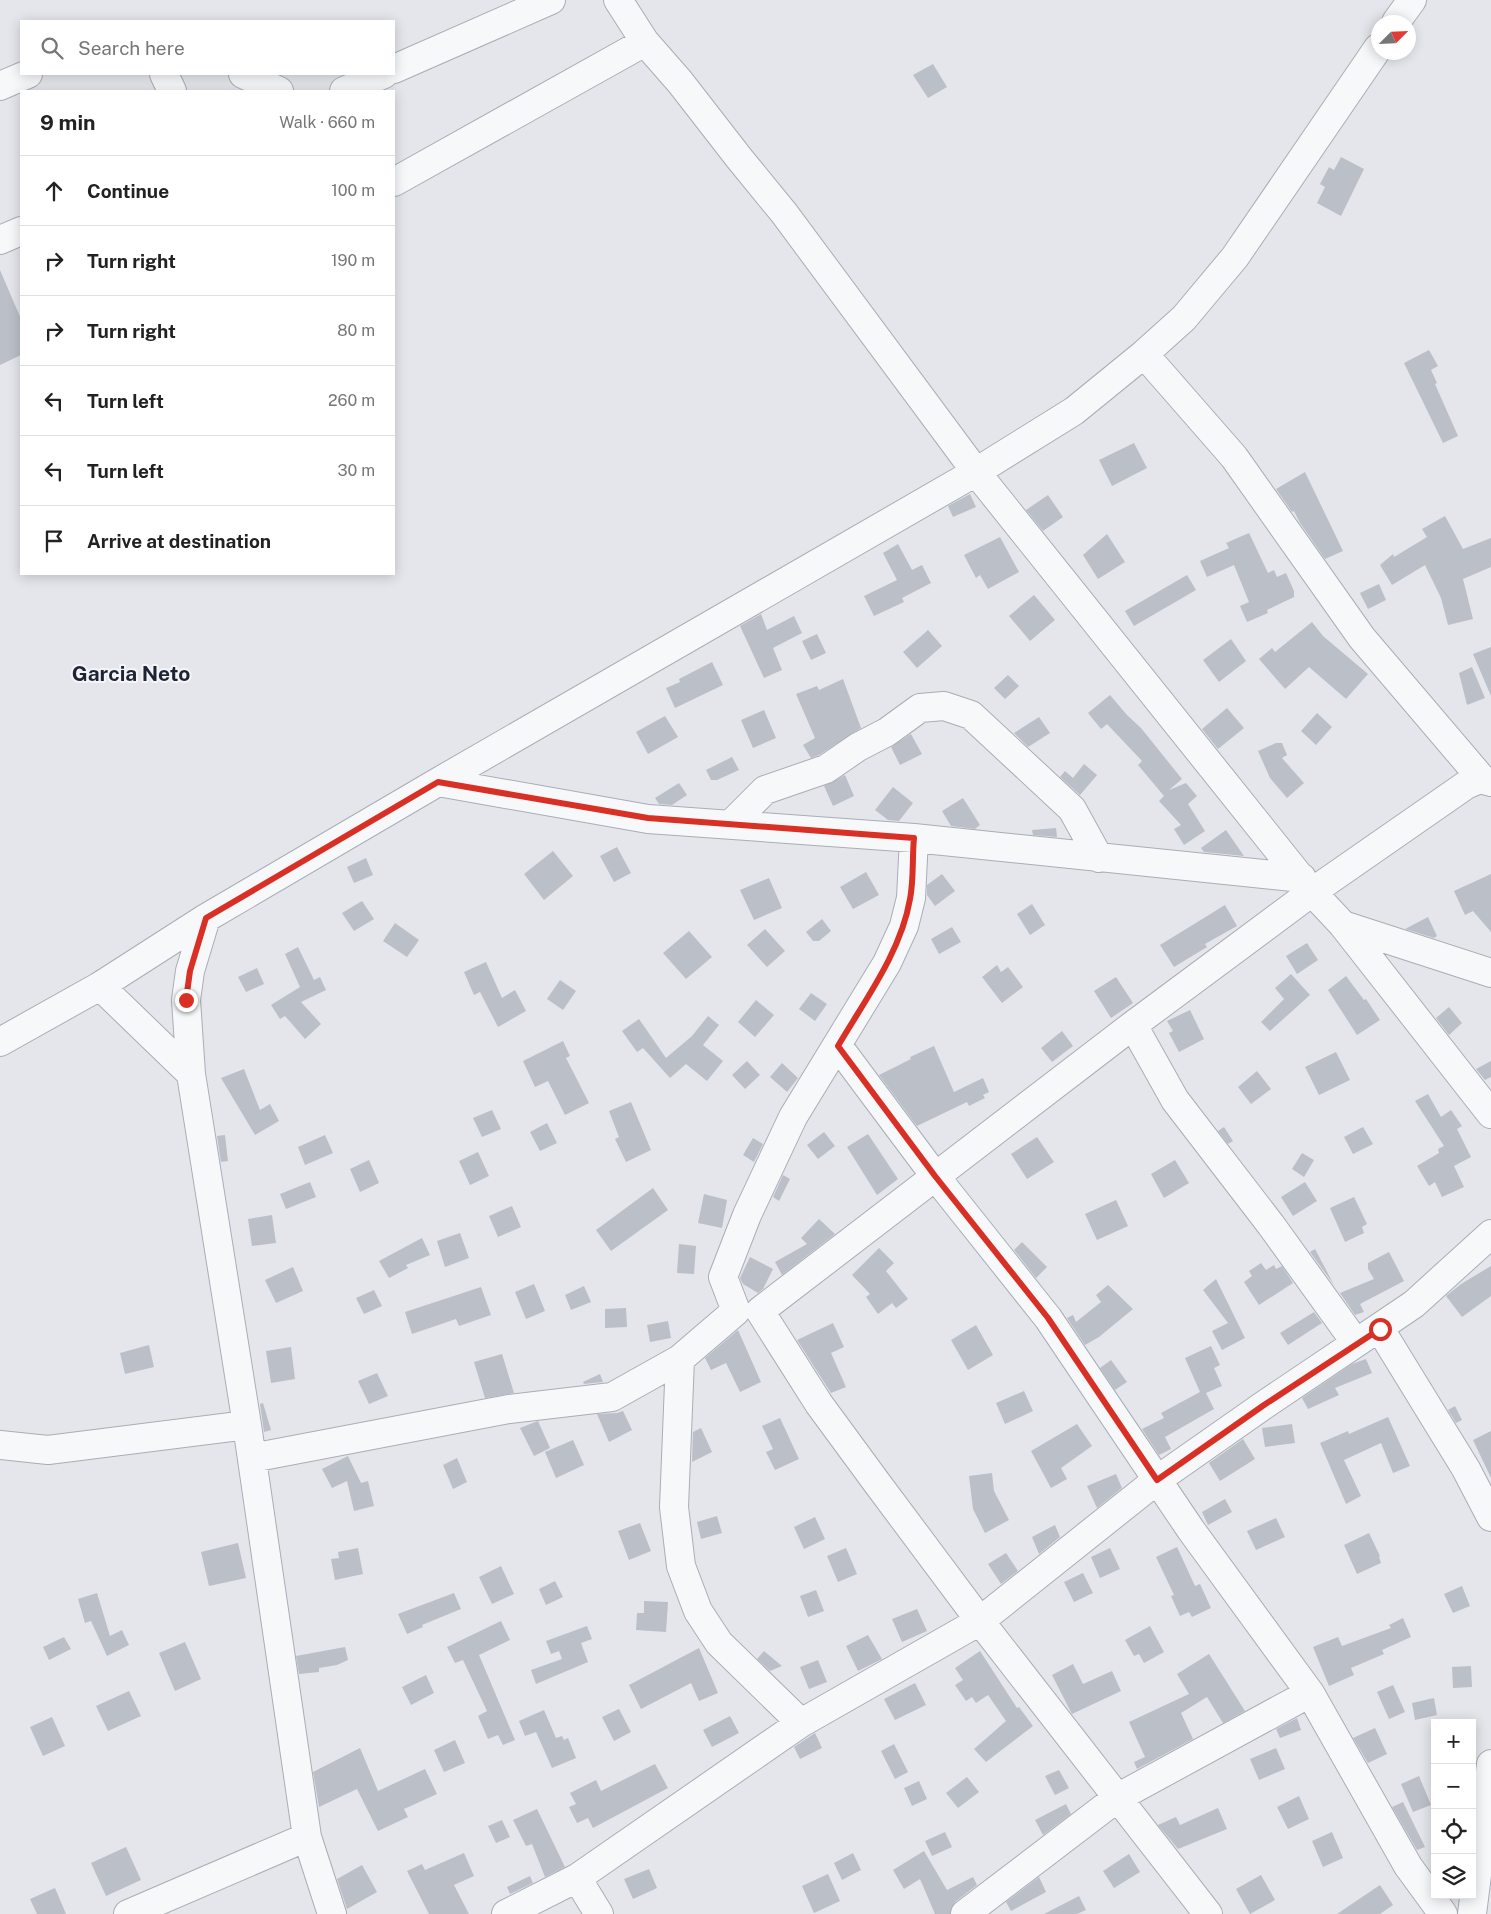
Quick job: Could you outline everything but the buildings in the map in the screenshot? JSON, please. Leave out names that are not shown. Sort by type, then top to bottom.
[{"type":"street","points":[[395,69],[551,0]]},
{"type":"street","points":[[618,0],[645,42],[680,82],[738,158],[784,213],[976,472],[1307,885],[1343,925],[1491,1114]]},
{"type":"street","points":[[1401,15],[1412,0]]},
{"type":"street","points":[[395,181],[645,42]]},
{"type":"street","points":[[0,1042],[100,986],[206,918],[438,782],[976,472],[1074,411],[1144,354],[1184,318],[1235,257],[1371,58]]},
{"type":"street","points":[[0,86],[26,75]]},
{"type":"street","points":[[245,75],[277,90]]},
{"type":"street","points":[[346,90],[382,75]]},
{"type":"street","points":[[0,240],[20,231]]},
{"type":"street","points":[[252,1458],[509,1409],[612,1397],[680,1359],[935,1176],[1133,1025],[1307,885],[1466,785],[1486,781],[1362,638],[1234,457],[1144,354]]},
{"type":"street","points":[[731,824],[766,790],[826,769],[858,747],[887,732],[920,708],[944,706],[971,715],[1072,809],[1099,858]]},
{"type":"street","points":[[438,782],[648,818],[914,838],[1099,858],[1307,885]]},
{"type":"street","points":[[914,838],[911,898],[904,926],[886,963],[838,1046],[793,1117],[748,1214],[723,1277],[980,1620],[1208,1914]]},
{"type":"street","points":[[206,918],[190,971],[186,1000],[191,1074],[247,1425],[307,1837],[332,1914]]},
{"type":"street","points":[[1343,925],[1491,974]]},
{"type":"street","points":[[100,986],[191,1074]]},
{"type":"street","points":[[1133,1025],[1175,1100],[1271,1225],[1356,1343]]},
{"type":"street","points":[[838,1046],[935,1176],[1048,1318],[1157,1480],[1310,1693],[1408,1866],[1443,1914]]},
{"type":"street","points":[[506,1914],[577,1878],[802,1723],[980,1620],[1157,1480],[1414,1304],[1491,1234]]},
{"type":"street","points":[[1380,1329],[1466,1469],[1491,1517]]},
{"type":"street","points":[[680,1359],[674,1507],[681,1566],[698,1611],[719,1643],[802,1723]]},
{"type":"street","points":[[0,1445],[48,1450],[247,1425]]},
{"type":"street","points":[[965,1914],[1117,1798],[1310,1693]]},
{"type":"street","points":[[1472,1914],[1491,1764]]},
{"type":"street","points":[[128,1914],[307,1837]]},
{"type":"street","points":[[577,1878],[599,1914]]},
{"type":"district","name":"Garcia Neto","points":[[131,673]]},
{"type":"route","points":[[186,1000],[190,971],[206,918],[438,782],[648,818],[914,838],[911,898],[904,926],[886,963],[838,1046],[935,1176],[1048,1318],[1157,1480],[1264,1405],[1380,1329]]}]
